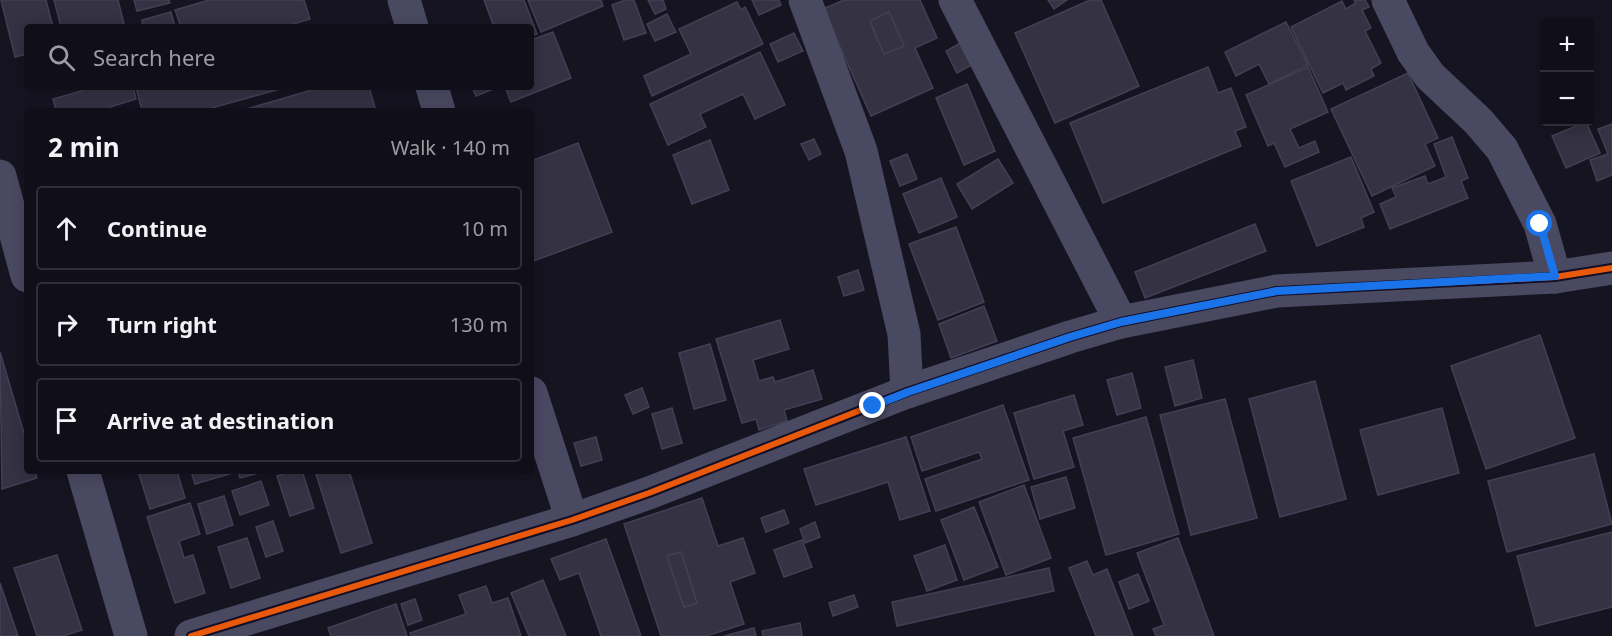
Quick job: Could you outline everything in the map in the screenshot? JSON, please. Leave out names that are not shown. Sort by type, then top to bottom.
[{"type":"street","points":[[404,0],[411,24]]},
{"type":"street","points":[[805,0],[861,151],[903,334],[908,392]]},
{"type":"street","points":[[955,0],[1121,322]]},
{"type":"street","points":[[1388,0],[1413,52],[1430,76],[1478,121],[1502,149],[1540,224],[1555,276]]},
{"type":"street","points":[[433,90],[438,108]]},
{"type":"street","points":[[0,176],[24,266]]},
{"type":"street","points":[[191,636],[572,520],[649,493],[908,392],[1121,322],[1277,291],[1555,276],[1612,268]]},
{"type":"street","points":[[0,285],[24,278]]},
{"type":"street","points":[[534,402],[572,520]]},
{"type":"street","points":[[84,474],[131,636]]},
{"type":"building","points":[[1,0],[46,0],[52,24],[24,24],[24,55],[15,57]]},
{"type":"building","points":[[54,0],[118,0],[124,24],[60,24]]},
{"type":"building","points":[[134,0],[169,0],[170,3],[137,11]]},
{"type":"building","points":[[209,0],[304,0],[310,19],[294,24],[180,24],[175,10]]},
{"type":"building","points":[[484,0],[524,0],[533,24],[493,24]]},
{"type":"building","points":[[528,0],[601,0],[603,6],[541,32]]},
{"type":"building","points":[[625,0],[634,0],[646,33],[624,40],[612,5]]},
{"type":"building","points":[[648,0],[663,0],[666,9],[655,14]]},
{"type":"building","points":[[752,0],[779,0],[781,5],[759,15]]},
{"type":"building","points":[[844,0],[920,0],[937,38],[915,48],[933,88],[871,116],[823,9]],"holes":[[[889,12],[904,46],[884,54],[870,21]]]},
{"type":"building","points":[[1048,0],[1067,0],[1054,9]]},
{"type":"building","points":[[1090,0],[1101,0],[1139,86],[1055,123],[1015,33]]},
{"type":"building","points":[[1354,0],[1365,0],[1369,7],[1362,10],[1371,28],[1365,31],[1381,63],[1371,69],[1374,76],[1346,90],[1343,83],[1323,93],[1291,27],[1342,1],[1346,9],[1356,3]]},
{"type":"building","points":[[737,2],[741,10],[745,7],[763,44],[652,96],[644,76],[691,54],[679,29]]},
{"type":"building","points":[[171,12],[174,24],[143,24],[142,20]]},
{"type":"building","points":[[889,12],[904,46],[884,54],[870,21]]},
{"type":"building","points":[[667,14],[676,32],[655,41],[647,24]]},
{"type":"building","points":[[1286,22],[1308,65],[1269,84],[1259,64],[1236,76],[1225,52]]},
{"type":"building","points":[[553,32],[571,78],[511,102],[506,90],[534,90],[534,39]]},
{"type":"building","points":[[794,33],[803,51],[778,62],[770,44]]},
{"type":"building","points":[[962,42],[975,63],[957,73],[946,51]]},
{"type":"building","points":[[760,52],[785,105],[755,119],[743,94],[700,114],[706,127],[668,145],[650,104]]},
{"type":"building","points":[[1208,67],[1218,93],[1231,88],[1246,127],[1235,131],[1241,146],[1103,203],[1070,123]]},
{"type":"building","points":[[1308,67],[1328,112],[1290,129],[1299,148],[1315,141],[1319,152],[1285,167],[1274,143],[1268,146],[1246,95]]},
{"type":"building","points":[[1408,73],[1438,138],[1425,144],[1435,166],[1372,196],[1331,109]]},
{"type":"building","points":[[967,84],[995,151],[964,165],[936,98]]},
{"type":"building","points":[[84,90],[134,90],[136,99],[110,108],[55,108],[53,99]]},
{"type":"building","points":[[137,90],[276,90],[212,108],[141,108]]},
{"type":"building","points":[[312,90],[370,90],[375,108],[250,108]]},
{"type":"building","points":[[473,90],[491,90],[476,96]]},
{"type":"building","points":[[1612,124],[1612,175],[1597,181],[1590,160],[1608,154],[1598,129]]},
{"type":"building","points":[[1576,126],[1588,126],[1600,153],[1566,168],[1552,136]]},
{"type":"building","points":[[1452,137],[1468,178],[1461,181],[1468,198],[1390,229],[1380,204],[1396,197],[1392,188],[1425,176],[1428,184],[1446,177],[1434,144]]},
{"type":"building","points":[[814,139],[821,154],[809,160],[801,144]]},
{"type":"building","points":[[710,140],[729,190],[692,204],[673,155]]},
{"type":"building","points":[[578,143],[612,232],[534,261],[534,160]]},
{"type":"building","points":[[907,154],[917,179],[900,186],[890,161]]},
{"type":"building","points":[[1351,157],[1374,212],[1361,218],[1364,227],[1317,246],[1291,181]]},
{"type":"building","points":[[998,159],[1013,183],[972,209],[957,184]]},
{"type":"building","points":[[941,178],[957,217],[919,233],[903,194]]},
{"type":"building","points":[[1255,224],[1266,251],[1145,298],[1135,272]]},
{"type":"building","points":[[956,227],[984,302],[938,320],[909,244]]},
{"type":"building","points":[[858,270],[864,290],[844,296],[838,277]]},
{"type":"building","points":[[984,306],[997,341],[951,358],[939,324]]},
{"type":"building","points":[[780,320],[789,349],[753,360],[759,381],[773,377],[775,382],[813,370],[822,399],[784,410],[787,421],[759,430],[756,419],[742,423],[716,339]]},
{"type":"building","points":[[1540,335],[1575,438],[1486,469],[1451,366]]},
{"type":"building","points":[[710,344],[726,400],[694,409],[679,353]]},
{"type":"building","points":[[0,352],[24,433],[24,474],[36,474],[37,478],[2,489]]},
{"type":"building","points":[[1193,360],[1202,398],[1175,406],[1165,367]]},
{"type":"building","points":[[1132,373],[1141,408],[1117,415],[1107,380]]},
{"type":"building","points":[[1315,381],[1346,499],[1280,517],[1249,399]]},
{"type":"building","points":[[642,388],[649,407],[633,414],[625,395]]},
{"type":"building","points":[[1074,395],[1083,425],[1063,431],[1074,467],[1034,479],[1014,413]]},
{"type":"building","points":[[1225,399],[1257,518],[1191,535],[1160,415]]},
{"type":"building","points":[[1003,405],[1029,480],[936,511],[925,479],[982,459],[979,452],[922,471],[911,437]]},
{"type":"building","points":[[672,408],[682,443],[662,449],[652,414]]},
{"type":"building","points":[[1442,408],[1459,473],[1378,495],[1360,430]]},
{"type":"building","points":[[1146,417],[1179,534],[1106,555],[1073,438]]},
{"type":"building","points":[[596,437],[602,460],[581,466],[574,443]]},
{"type":"building","points":[[906,437],[930,511],[900,520],[888,482],[816,505],[804,469]]},
{"type":"building","points":[[1594,454],[1612,524],[1507,552],[1488,481]]},
{"type":"building","points":[[139,474],[178,474],[185,498],[150,509]]},
{"type":"building","points":[[192,474],[230,474],[195,484]]},
{"type":"building","points":[[239,474],[255,474],[240,478]]},
{"type":"building","points":[[303,474],[314,508],[290,516],[277,476]]},
{"type":"building","points":[[316,474],[350,474],[372,543],[341,553]]},
{"type":"building","points":[[1066,477],[1075,508],[1040,519],[1031,487]]},
{"type":"building","points":[[261,481],[269,505],[240,515],[232,491]]},
{"type":"building","points":[[1024,485],[1051,558],[1006,575],[979,502]]},
{"type":"building","points":[[224,496],[233,525],[207,534],[198,504]]},
{"type":"building","points":[[702,498],[718,546],[743,538],[755,573],[730,582],[744,624],[706,636],[661,636],[624,524]],"holes":[[[681,552],[697,603],[684,607],[667,556]]]},
{"type":"building","points":[[190,503],[200,534],[179,541],[184,558],[193,555],[205,593],[175,603],[147,517]]},
{"type":"building","points":[[974,507],[998,567],[964,580],[941,520]]},
{"type":"building","points":[[784,510],[789,523],[766,532],[761,518]]},
{"type":"building","points":[[273,521],[283,551],[266,557],[256,527]]},
{"type":"building","points":[[815,522],[820,537],[805,543],[800,529]]},
{"type":"building","points":[[1612,532],[1612,607],[1536,626],[1517,556]]},
{"type":"building","points":[[247,538],[260,578],[231,588],[218,547]]},
{"type":"building","points":[[1178,538],[1214,636],[1156,636],[1153,629],[1164,625],[1137,553]]},
{"type":"building","points":[[606,539],[641,636],[601,636],[579,573],[560,580],[551,559]]},
{"type":"building","points":[[802,540],[812,567],[784,577],[774,550]]},
{"type":"building","points":[[945,545],[957,580],[927,591],[914,556]]},
{"type":"building","points":[[681,552],[697,603],[684,607],[667,556]]},
{"type":"building","points":[[57,555],[82,630],[63,636],[37,636],[14,568]]},
{"type":"building","points":[[1087,561],[1093,575],[1107,569],[1133,636],[1096,636],[1069,568]]},
{"type":"building","points":[[1049,568],[1054,591],[897,626],[892,602]]},
{"type":"building","points":[[1138,574],[1149,601],[1129,609],[1119,582]]},
{"type":"building","points":[[543,580],[566,636],[529,636],[511,593]]},
{"type":"building","points":[[0,583],[18,636],[0,636]]},
{"type":"building","points":[[486,586],[492,603],[508,598],[521,636],[411,636],[410,633],[466,614],[459,595]]},
{"type":"building","points":[[854,595],[858,607],[833,616],[829,603]]},
{"type":"building","points":[[415,599],[422,620],[408,625],[401,604]]},
{"type":"building","points":[[396,604],[407,636],[331,636],[328,628]]},
{"type":"building","points":[[800,623],[802,636],[763,636],[762,631]]},
{"type":"building","points":[[754,628],[756,636],[724,636]]},
{"type":"cycle path","points":[[191,636],[572,520],[649,493],[907,392],[1121,322],[1277,291],[1555,277],[1612,268]]},
{"type":"route","points":[[873,406],[1070,337],[1121,322],[1277,291],[1555,276],[1540,224]]}]
